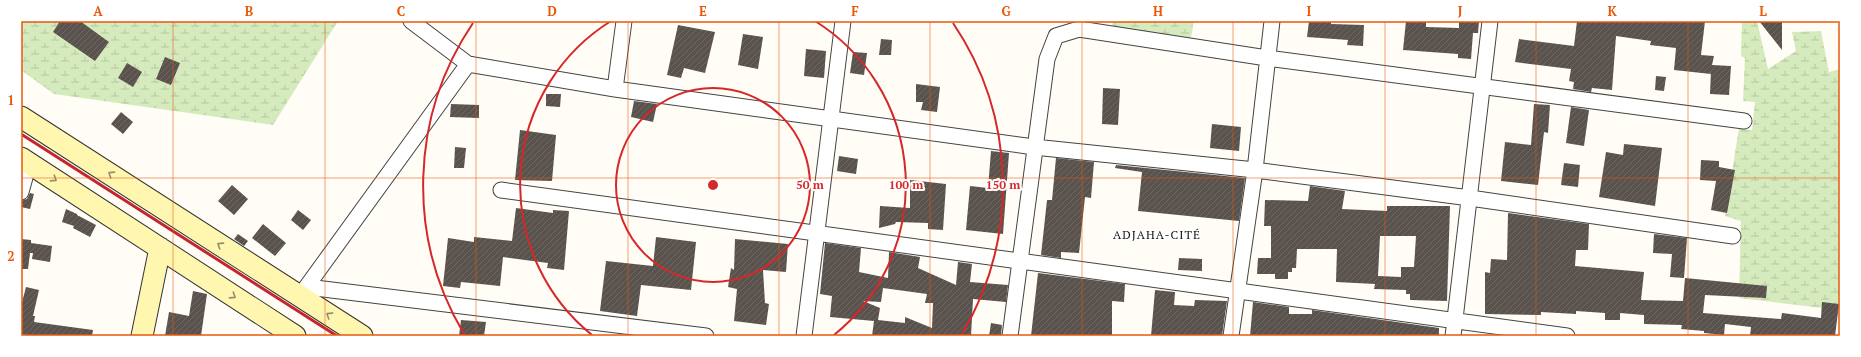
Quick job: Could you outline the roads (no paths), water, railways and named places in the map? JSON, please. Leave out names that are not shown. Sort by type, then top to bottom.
[{"type":"main road","points":[[21,117],[303,292],[362,336]]},
{"type":"main road","points":[[25,160],[160,248],[287,334]]},
{"type":"main road","points":[[142,336],[160,248]]},
{"type":"street","points":[[411,21],[468,64],[615,89],[1034,147],[1255,170],[1470,198],[1733,236]]},
{"type":"street","points":[[615,89],[624,21]]},
{"type":"street","points":[[804,336],[816,233],[832,120],[843,21]]},
{"type":"street","points":[[1231,336],[1255,170],[1272,21]]},
{"type":"street","points":[[1453,336],[1490,21]]},
{"type":"street","points":[[1010,336],[1034,147],[1047,59],[1056,36],[1079,29],[1267,58],[1744,121]]},
{"type":"street","points":[[468,64],[303,292],[706,336]]},
{"type":"street","points":[[21,192],[25,160]]},
{"type":"street","points":[[501,190],[1568,336]]},
{"type":"railway","points":[[21,134],[337,336]]},
{"type":"district","name":"ADJAHA-CITÉ","points":[[1157,234]]}]
